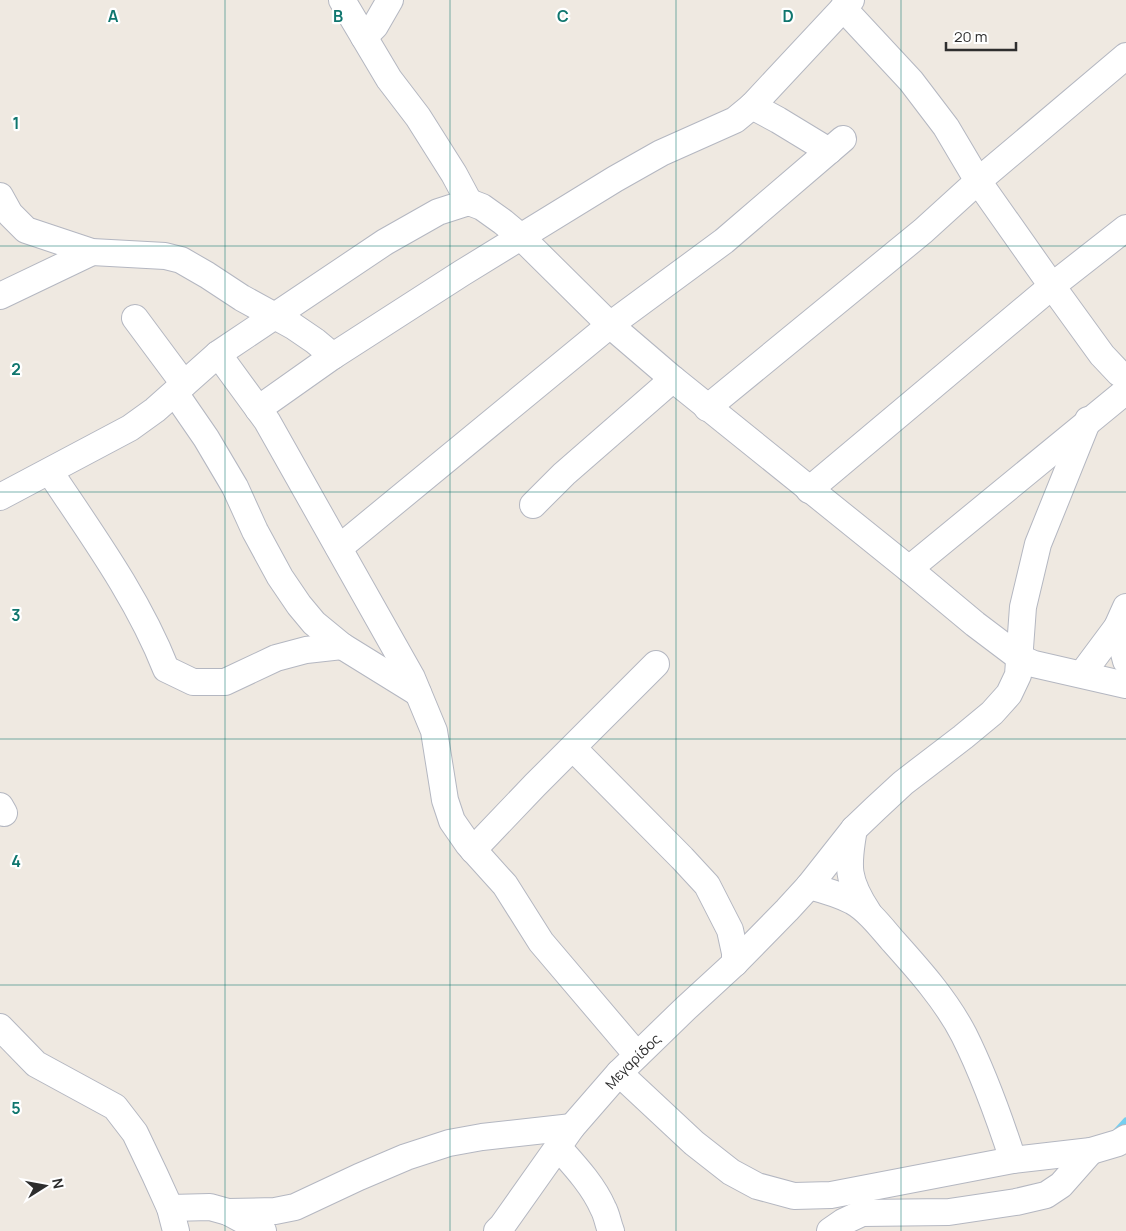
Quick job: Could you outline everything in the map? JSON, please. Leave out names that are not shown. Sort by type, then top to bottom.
[{"type":"street","points":[[342,0],[389,79],[418,117],[454,174],[469,202]]},
{"type":"street","points":[[364,37],[375,26],[390,0]]},
{"type":"street","points":[[258,409],[333,356],[521,237],[653,158],[734,120],[752,106],[847,4],[911,80],[946,127],[978,181],[1102,355],[1119,373],[1126,377]]},
{"type":"street","points":[[707,408],[923,231],[978,181],[1126,56]]},
{"type":"street","points":[[339,548],[610,325],[724,241],[836,145],[778,120],[752,106]]},
{"type":"street","points":[[0,196],[10,214],[26,230],[92,252],[165,256],[181,260],[300,331],[333,356]]},
{"type":"street","points":[[0,497],[130,428],[155,410],[218,354],[385,242],[438,212],[469,202],[482,207],[521,237],[610,325],[707,408],[975,624],[1020,658],[1034,664],[1126,686]]},
{"type":"street","points":[[809,490],[1052,286],[1126,228]]},
{"type":"street","points":[[0,296],[92,252]]},
{"type":"street","points":[[135,318],[179,388],[234,487],[280,577],[299,605],[314,623],[342,646],[419,693]]},
{"type":"street","points":[[218,354],[277,438],[419,693],[434,731],[447,807],[452,821],[474,850],[505,885],[541,942],[628,1064],[694,1143],[731,1172],[757,1186],[794,1196],[831,1195],[1013,1160],[1091,1151],[1118,1143],[1126,1138]]},
{"type":"street","points":[[533,505],[564,474],[673,379]]},
{"type":"street","points":[[909,569],[1088,420],[1126,391]]},
{"type":"street","name":"Μεγαρίδος","points":[[497,1231],[565,1137],[628,1064],[735,963],[787,910],[809,886],[854,829],[903,783],[992,713],[1009,694],[1018,675],[1023,606],[1038,544],[1088,420]]},
{"type":"street","points":[[50,472],[122,581],[156,644],[166,669],[193,682],[225,682],[276,658],[306,650],[342,646]]},
{"type":"street","points":[[1082,674],[1122,617]]},
{"type":"street","points":[[1122,617],[1126,661]]},
{"type":"street","points":[[474,850],[535,785],[656,664]]},
{"type":"street","points":[[573,748],[707,885],[730,930],[735,963]]},
{"type":"street","points":[[854,829],[850,850],[850,875],[856,893],[871,917]]},
{"type":"street","points":[[809,886],[837,894],[854,902],[871,917],[924,976],[963,1034],[983,1076],[1013,1160]]},
{"type":"street","points":[[0,1027],[36,1064],[115,1107],[135,1133],[173,1219],[210,1207],[228,1212],[263,1231]]},
{"type":"street","points":[[228,1212],[275,1211],[295,1207],[406,1157],[448,1143],[482,1137],[565,1137],[578,1170],[604,1208],[611,1231]]},
{"type":"street","points":[[830,1231],[862,1213],[950,1212],[1016,1202],[1046,1195],[1061,1185],[1091,1151]]},
{"type":"waterway","points":[[1116,1132],[1126,1121]]}]
